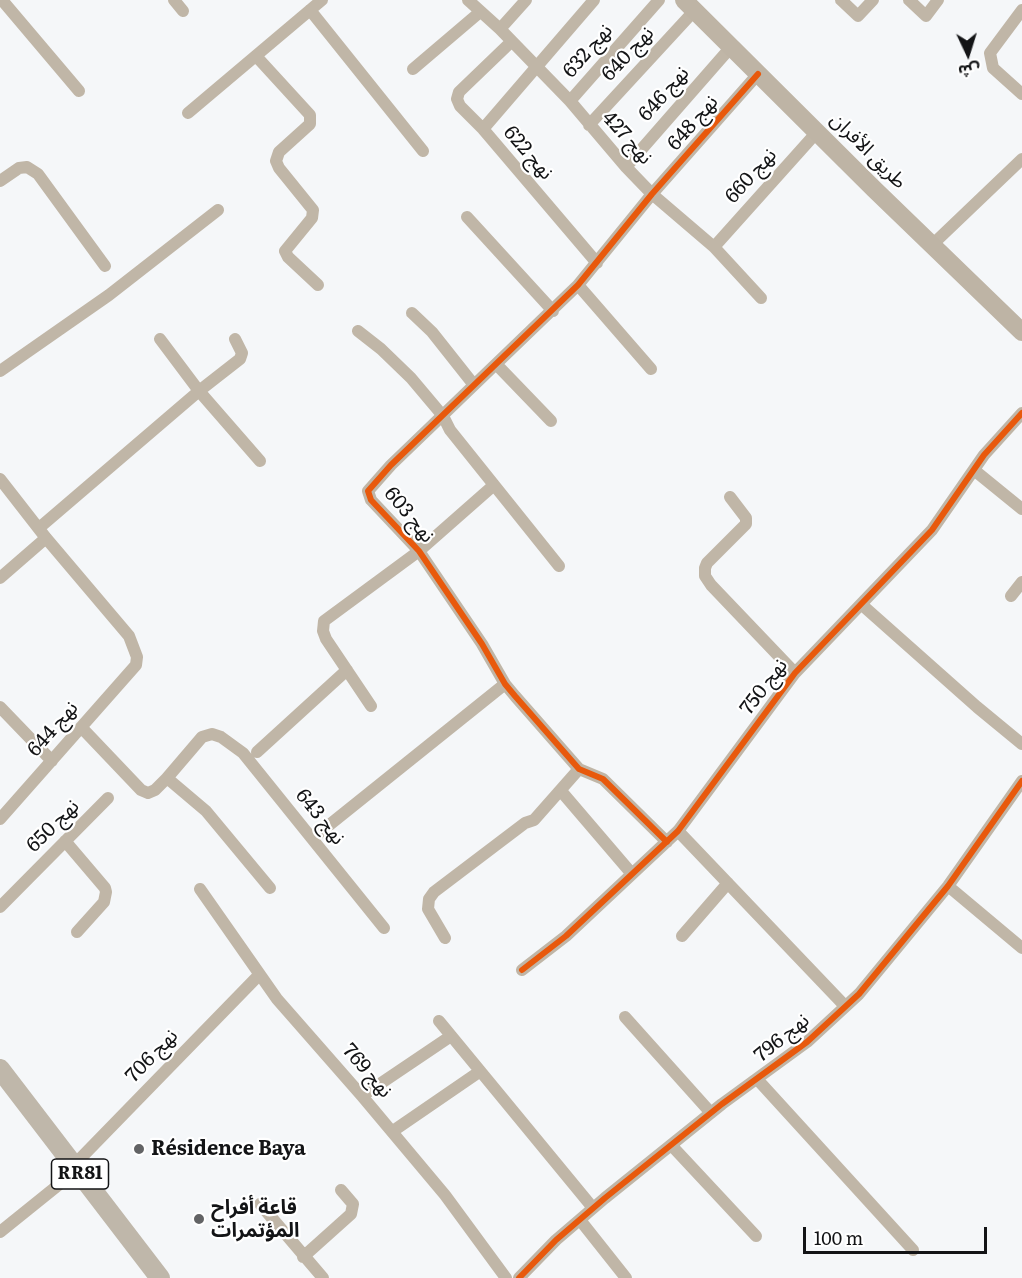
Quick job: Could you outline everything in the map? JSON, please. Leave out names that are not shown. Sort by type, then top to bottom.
[{"type":"main road","name":"طريق الأفران","points":[[690,5],[1022,332]]},
{"type":"main road","name":"RR81","points":[[0,1069],[160,1278]]},
{"type":"street","points":[[2,0],[79,91]]},
{"type":"street","points":[[174,0],[183,11]]},
{"type":"street","points":[[188,113],[322,0]]},
{"type":"street","name":"نهج 427","points":[[468,0],[500,29],[536,69],[570,101],[652,194],[714,247],[761,298]]},
{"type":"street","points":[[500,29],[526,0]]},
{"type":"street","name":"نهج 622","points":[[594,0],[483,129],[597,263]]},
{"type":"street","name":"نهج 632","points":[[570,101],[659,0]]},
{"type":"street","points":[[841,0],[858,16],[873,0]]},
{"type":"street","points":[[909,0],[926,16],[938,0]]},
{"type":"street","name":"نهج 640","points":[[590,125],[690,5]]},
{"type":"street","points":[[310,10],[423,151]]},
{"type":"street","points":[[1022,10],[990,53],[993,68],[1022,94]]},
{"type":"street","points":[[413,69],[480,12]]},
{"type":"street","points":[[483,129],[460,106],[458,96],[461,89],[511,42]]},
{"type":"street","name":"نهج 646","points":[[626,167],[731,47]]},
{"type":"street","points":[[256,56],[310,116],[310,124],[279,152],[276,161],[279,168],[314,210],[312,218],[285,251],[288,257],[318,285]]},
{"type":"street","name":"نهج 648","points":[[652,194],[758,74]]},
{"type":"street","name":"نهج 660","points":[[714,247],[817,132]]},
{"type":"street","points":[[932,244],[1022,159]]},
{"type":"street","points":[[0,181],[19,168],[27,167],[38,174],[105,266]]},
{"type":"street","name":"نهج 603","points":[[652,194],[578,285],[391,465],[368,491],[371,500],[419,551],[482,644],[506,684],[579,770],[603,779],[667,842]]},
{"type":"street","points":[[0,371],[109,295],[218,210]]},
{"type":"street","points":[[466,217],[553,311]]},
{"type":"street","points":[[578,285],[651,369]]},
{"type":"street","points":[[412,313],[432,332],[474,385]]},
{"type":"street","points":[[358,331],[411,378],[559,566]]},
{"type":"street","points":[[160,339],[199,391],[260,461]]},
{"type":"street","points":[[0,578],[43,533],[199,391],[241,357],[242,350],[235,339]]},
{"type":"street","points":[[497,364],[551,421]]},
{"type":"street","name":"نهج 750","points":[[522,969],[566,936],[678,831],[795,673],[932,530],[984,455],[1022,413]]},
{"type":"street","points":[[974,470],[1022,509]]},
{"type":"street","points":[[0,479],[43,533]]},
{"type":"street","points":[[371,706],[326,639],[323,631],[324,621],[419,551],[494,485]]},
{"type":"street","points":[[730,497],[746,518],[746,524],[707,563],[705,576],[795,673]]},
{"type":"street","name":"نهج 644","points":[[0,819],[136,665],[137,657],[129,636],[43,533]]},
{"type":"street","points":[[1011,596],[1022,582]]},
{"type":"street","points":[[861,604],[1022,744]]},
{"type":"street","points":[[257,752],[347,670]]},
{"type":"street","points":[[313,838],[506,684]]},
{"type":"street","points":[[0,707],[52,761]]},
{"type":"street","points":[[81,727],[141,790],[152,792],[167,778],[206,811],[270,888]]},
{"type":"street","name":"نهج 643","points":[[167,778],[202,737],[212,734],[221,737],[243,753],[384,928]]},
{"type":"street","points":[[445,938],[428,909],[429,899],[434,892],[525,823],[534,820],[579,770]]},
{"type":"street","name":"نهج 796","points":[[524,1276],[556,1240],[594,1208],[711,1113],[807,1042],[859,994],[948,886],[1022,781]]},
{"type":"street","points":[[561,791],[632,874]]},
{"type":"street","name":"نهج 650","points":[[0,907],[108,798]]},
{"type":"street","points":[[678,831],[845,1006]]},
{"type":"street","points":[[64,841],[106,892],[104,902],[77,932]]},
{"type":"street","points":[[682,936],[728,883]]},
{"type":"street","points":[[948,886],[1022,948]]},
{"type":"street","name":"نهج 769","points":[[200,889],[259,975],[393,1131],[445,1195],[506,1278]]},
{"type":"street","name":"نهج 706","points":[[0,1232],[75,1168],[259,975]]},
{"type":"street","points":[[625,1017],[711,1113]]},
{"type":"street","points":[[439,1021],[594,1208]]},
{"type":"street","points":[[362,1096],[451,1036]]},
{"type":"street","points":[[393,1131],[479,1072]]},
{"type":"street","points":[[757,1079],[913,1250]]},
{"type":"street","points":[[672,1146],[756,1236]]},
{"type":"street","points":[[303,1257],[351,1214],[352,1204],[341,1190]]},
{"type":"street","points":[[260,1204],[323,1278]]},
{"type":"street","points":[[580,1220],[626,1278]]},
{"type":"cycle path","points":[[667,842],[603,779],[579,769],[515,696],[419,551],[371,500],[368,491],[391,465],[578,285],[652,194],[758,74]]},
{"type":"cycle path","points":[[522,970],[566,936],[678,831],[795,673],[932,530],[984,455],[1022,413]]},
{"type":"cycle path","points":[[519,1278],[556,1240],[605,1198],[722,1104],[807,1042],[859,994],[948,886],[1022,781]]},
{"type":"place","name":"Résidence Baya","points":[[139,1149]]},
{"type":"place","name":"قاعة أفراح المؤتمرات","points":[[199,1219]]}]
